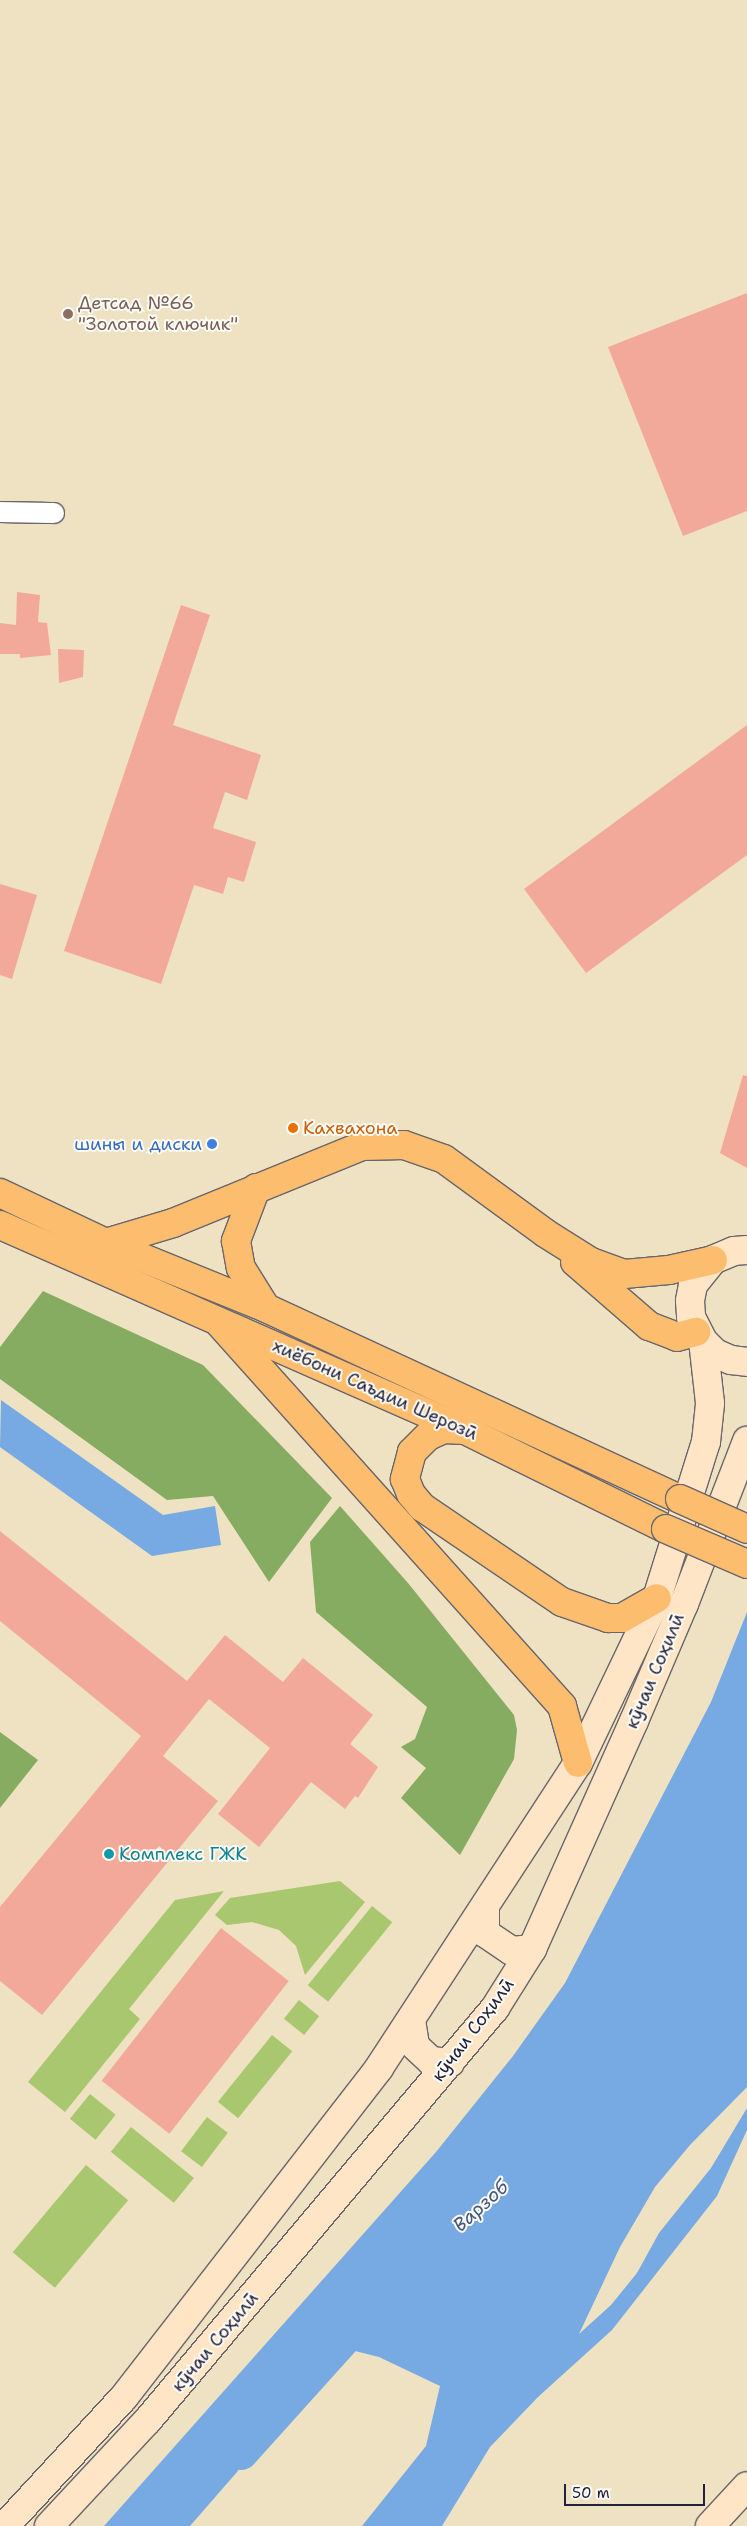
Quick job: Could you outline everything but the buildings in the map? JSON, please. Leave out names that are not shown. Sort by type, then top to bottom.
[{"type":"highway","points":[[106,1243],[174,1223],[362,1146],[404,1145],[444,1159],[545,1233],[592,1262],[624,1274],[669,1270],[713,1260]]},
{"type":"highway","points":[[256,1188],[236,1241],[241,1268],[266,1308]]},
{"type":"highway","name":"хиёбони Саъдии Шерозӣ","points":[[0,1193],[106,1243],[266,1308],[747,1528]]},
{"type":"highway","name":"хиёбони Саъдии Шерозӣ","points":[[0,1225],[214,1317],[465,1430],[666,1529],[747,1564]]},
{"type":"highway","points":[[545,1233],[649,1326],[677,1337],[700,1337]]},
{"type":"highway","points":[[214,1317],[562,1706],[578,1763]]},
{"type":"highway","points":[[465,1430],[444,1429],[428,1436],[412,1452],[405,1479],[411,1494],[422,1507],[562,1602],[608,1618],[622,1618],[657,1598]]},
{"type":"main road","points":[[713,1260],[734,1250],[747,1250]]},
{"type":"main road","name":"кӯчаи Соҳилӣ","points":[[5,2526],[124,2397],[256,2231],[380,2068],[485,1910],[578,1763],[657,1598],[706,1442],[710,1403],[700,1337],[691,1317],[694,1285],[713,1260]]},
{"type":"main road","points":[[700,1337],[716,1353],[731,1360],[747,1362]]},
{"type":"main road","name":"кӯчаи Соҳилӣ","points":[[49,2526],[148,2420],[495,2008],[532,1949],[680,1613],[747,1441]]},
{"type":"main road","points":[[485,1910],[485,1933],[512,1951],[532,1949]]},
{"type":"main road","points":[[411,2020],[414,2046],[431,2062],[450,2063]]},
{"type":"main road","points":[[710,2526],[747,2486]]},
{"type":"street","points":[[0,512],[54,513]]},
{"type":"green space","points":[[43,1291],[203,1365],[332,1498],[269,1582],[213,1496],[167,1500],[0,1379],[0,1347]]},
{"type":"green space","points":[[340,1506],[408,1583],[514,1715],[517,1730],[514,1759],[460,1855],[401,1798],[426,1768],[401,1747],[415,1739],[427,1707],[316,1612],[310,1542]]},
{"type":"green space","points":[[0,1732],[38,1760],[0,1808]]},
{"type":"green space","points":[[340,1881],[365,1902],[305,1975],[296,1946],[279,1930],[252,1922],[227,1925],[215,1915],[230,1898]]},
{"type":"green space","points":[[224,1891],[129,2009],[140,2019],[65,2112],[28,2082],[175,1900]]},
{"type":"green space","points":[[372,1906],[392,1922],[328,2002],[308,1985]]},
{"type":"green space","points":[[299,2000],[319,2016],[304,2035],[284,2019]]},
{"type":"green space","points":[[272,2035],[292,2051],[238,2118],[218,2102]]},
{"type":"green space","points":[[90,2094],[116,2115],[96,2140],[70,2119]]},
{"type":"green space","points":[[207,2117],[228,2133],[202,2167],[181,2151]]},
{"type":"green space","points":[[131,2127],[194,2178],[174,2203],[111,2152]]},
{"type":"green space","points":[[86,2165],[128,2200],[55,2288],[13,2252]]},
{"type":"water","points":[[1,1400],[163,1515],[215,1506],[221,1545],[152,1556],[0,1447]]},
{"type":"water","points":[[747,1612],[747,2087],[690,2145],[655,2187],[620,2247],[579,2334],[611,2305],[637,2273],[659,2233],[711,2168],[747,2108],[747,2130],[717,2196],[612,2330],[538,2397],[490,2447],[442,2526],[362,2526],[426,2446],[440,2386],[379,2357],[319,2342],[297,2382],[237,2472],[190,2526],[104,2526],[436,2152],[513,2056],[565,1983],[711,1702]]},
{"type":"waterway","name":"Варзоб","points":[[241,2453],[368,2312]]},
{"type":"place","name":"Детсад №66 \"Золотой ключик\"","points":[[68,314]]},
{"type":"place","name":"Кахвахона","points":[[293,1128]]},
{"type":"place","name":"шины и диски","points":[[212,1144]]},
{"type":"place","name":"Комплекс ГЖК","points":[[109,1854]]}]
